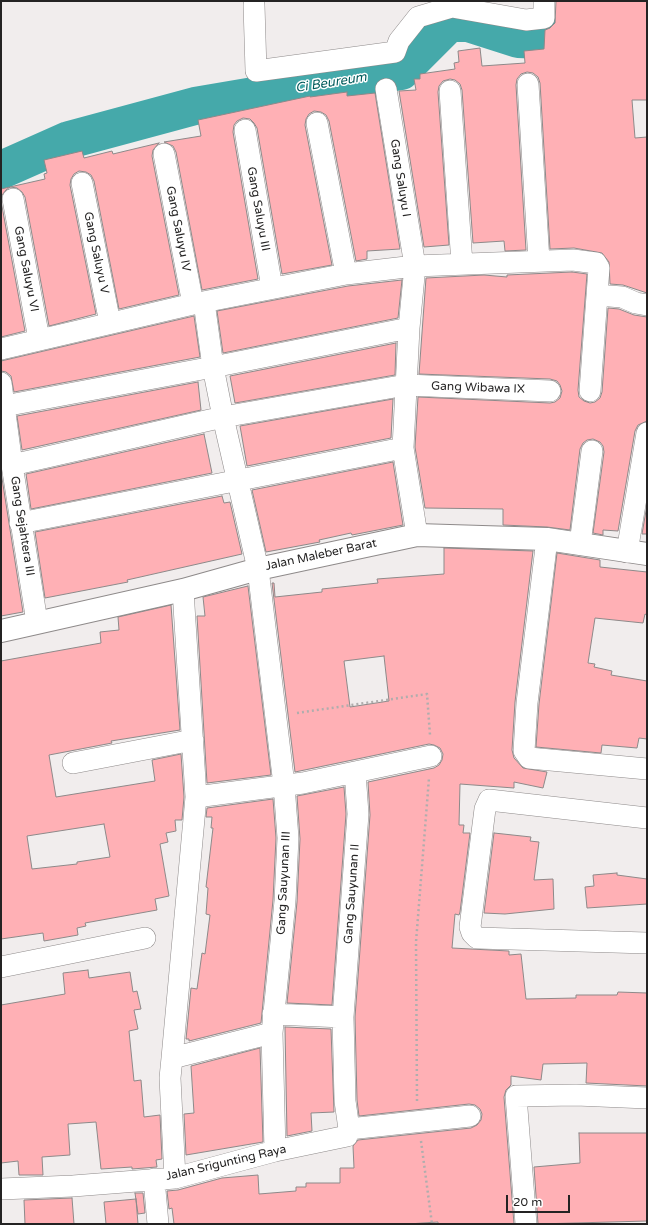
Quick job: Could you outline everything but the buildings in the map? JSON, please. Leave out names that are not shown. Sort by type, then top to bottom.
[{"type":"street","points":[[254,5],[256,71],[395,52],[399,40],[418,16],[452,7],[526,20],[544,18],[544,1]]},
{"type":"street","points":[[528,84],[539,261]]},
{"type":"street","name":"Gang Saluyu I","points":[[386,89],[415,266],[409,328],[402,448],[417,535]]},
{"type":"street","points":[[450,91],[462,264]]},
{"type":"street","points":[[316,123],[346,274]]},
{"type":"street","name":"Gang Saluyu III","points":[[245,130],[272,288]]},
{"type":"street","name":"Gang Saluyu IV","points":[[164,154],[223,417]]},
{"type":"street","name":"Gang Saluyu V","points":[[82,183],[110,323]]},
{"type":"street","name":"Gang Saluyu VI","points":[[13,199],[39,340]]},
{"type":"street","points":[[1,348],[198,303],[346,274],[415,266],[573,260],[599,264],[600,272],[590,391]]},
{"type":"street","points":[[597,295],[622,297],[636,303],[647,305]]},
{"type":"street","points":[[4,406],[213,367],[409,328]]},
{"type":"street","name":"Gang Sejahtera III","points":[[1,383],[7,453],[37,622]]},
{"type":"street","name":"Gang Wibawa IX","points":[[7,453],[406,386],[550,391]]},
{"type":"street","name":"Gang Sauyunan III","points":[[223,417],[258,569],[284,785],[288,838],[285,901],[272,1024],[275,1151]]},
{"type":"street","points":[[637,553],[647,433]]},
{"type":"street","points":[[20,523],[402,448]]},
{"type":"street","points":[[580,544],[592,451]]},
{"type":"street","name":"Jalan Maleber Barat","points":[[1,631],[183,590],[258,569],[417,535],[547,539],[637,553]]},
{"type":"street","points":[[547,539],[527,703],[524,751],[529,758],[647,769]]},
{"type":"street","points":[[175,1178],[170,1078],[196,797],[183,590]]},
{"type":"street","points":[[73,763],[193,740]]},
{"type":"street","points":[[196,797],[284,785],[431,756]]},
{"type":"street","name":"Gang Sauyunan II","points":[[349,1129],[345,1101],[343,1017],[358,814],[356,772]]},
{"type":"street","points":[[647,818],[489,800],[485,809],[470,927],[472,933],[478,938],[647,943]]},
{"type":"street","points":[[1,967],[145,938]]},
{"type":"street","points":[[172,1058],[272,1024],[343,1017]]},
{"type":"street","points":[[526,1224],[516,1096],[576,1095],[647,1098]]},
{"type":"street","points":[[349,1129],[470,1116]]},
{"type":"street","name":"Jalan Srigunting Raya","points":[[1,1189],[73,1186],[175,1178],[275,1151],[344,1137],[347,1136],[349,1129]]},
{"type":"street","points":[[154,1179],[158,1224]]},
{"type":"path","points":[[275,717],[427,694],[431,756],[416,942],[418,1121],[432,1224]]},
{"type":"waterway","name":"Ci Beureum","points":[[1,170],[69,140],[195,106],[401,71],[449,23],[468,23],[518,39],[543,40],[601,26],[623,28],[647,40]]}]
